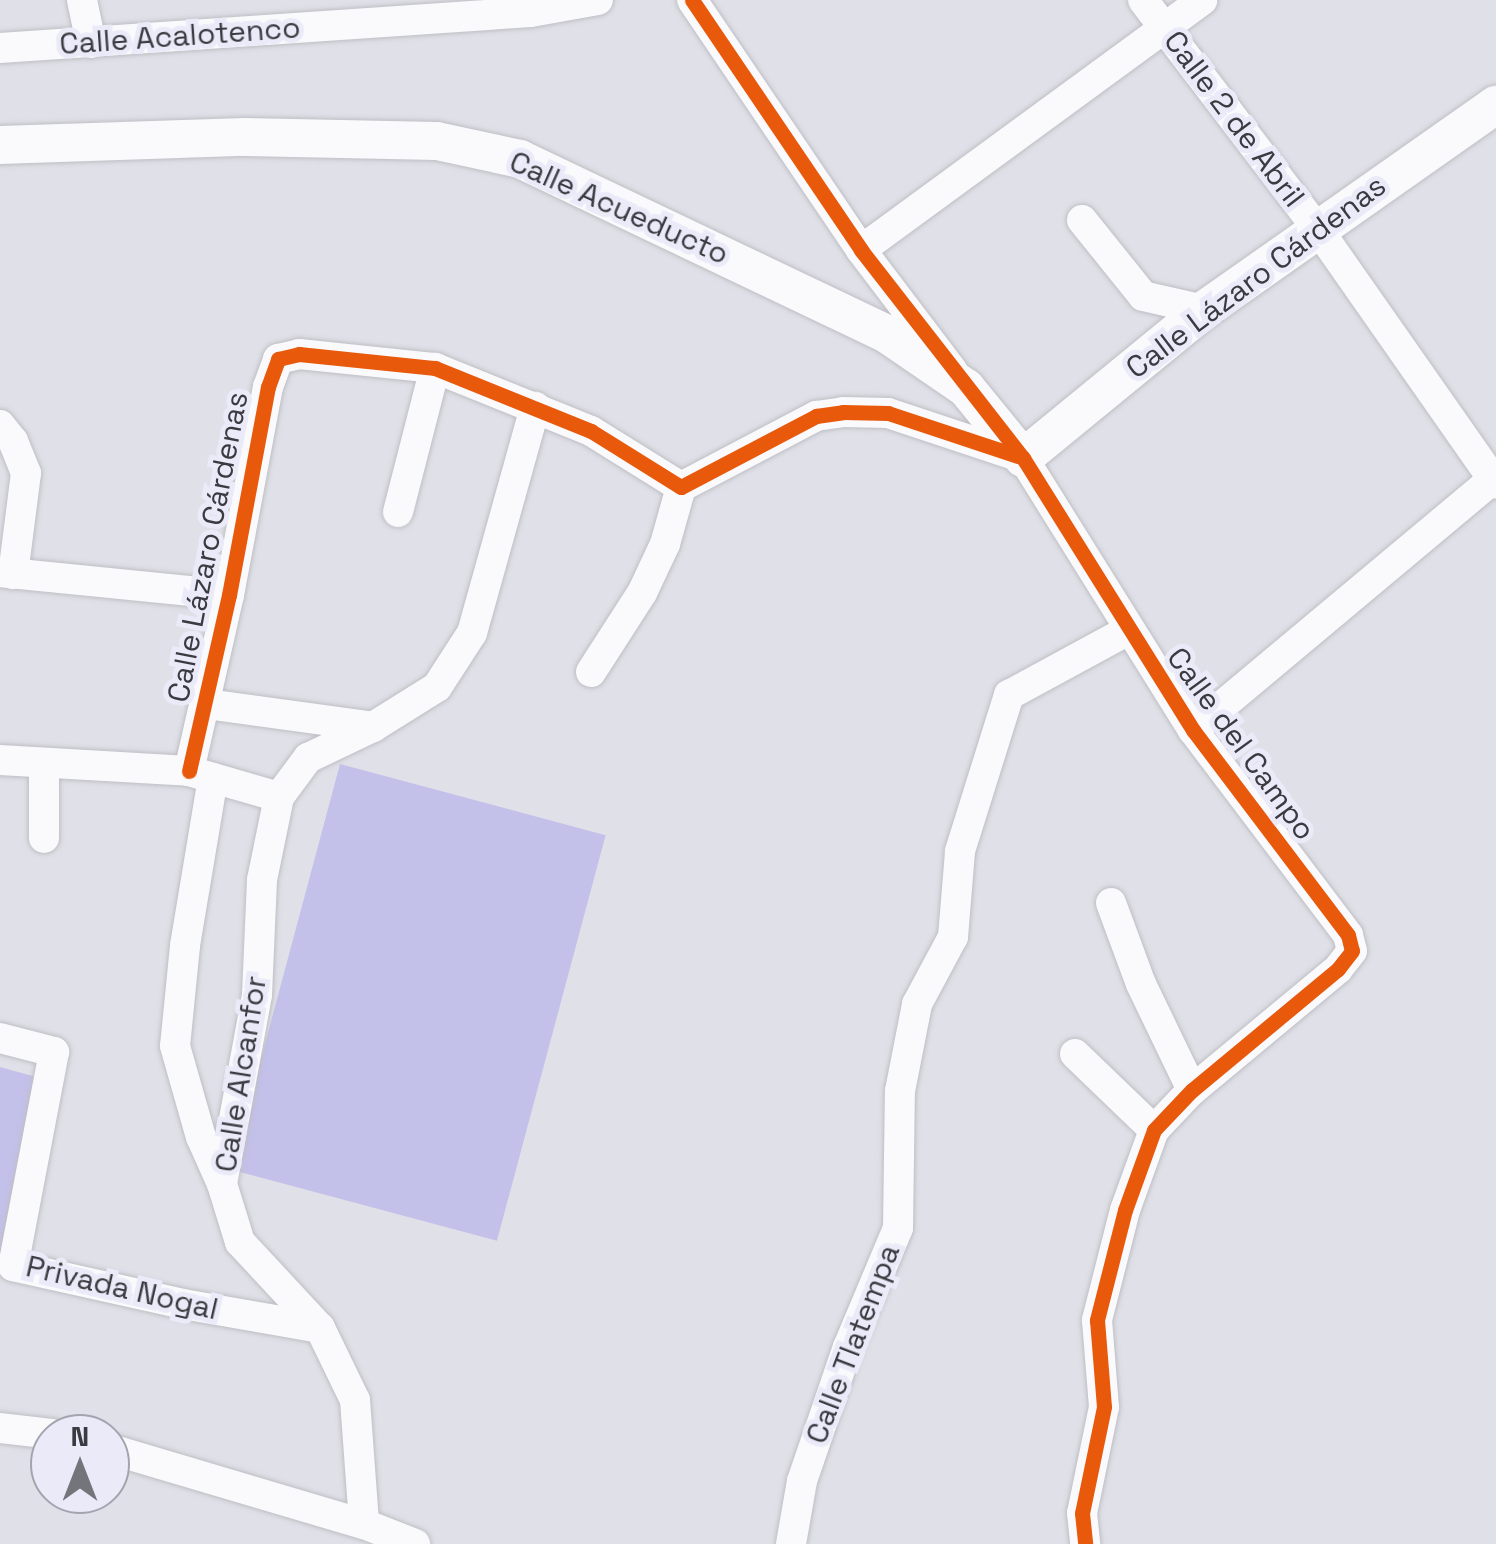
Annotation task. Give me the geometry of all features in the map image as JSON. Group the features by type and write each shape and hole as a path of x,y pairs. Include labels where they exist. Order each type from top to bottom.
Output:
{"street":[{"path":"82,0 92,43"},
{"name":"Calle Acalotenco","path":"0,48 532,12 598,0"},
{"name":"Calle del Campo","path":"692,0 861,250 1023,458 1127,631 1193,730 1348,935 1352,951 1338,969 1192,1090 1154,1130 1125,1210 1097,1320 1104,1407 1082,1513 1085,1544"},
{"name":"Calle 2 de Abril","path":"1143,0 1317,228 1495,480"},
{"path":"861,250 1202,0"},
{"name":"Calle Lázaro Cárdenas","path":"1023,458 1204,310 1496,105"},
{"name":"Calle Acueducto","path":"0,144 245,137 437,141 520,159 806,292 887,334 966,388"},
{"path":"1082,220 1143,296 1204,310"},
{"name":"Calle Lázaro Cárdenas","path":"222,1184 201,1137 175,1046 206,704 268,388 278,359 299,354 435,368 591,431 681,488"},
{"path":"398,512 435,368"},
{"path":"0,760 201,774 279,797 308,758 373,727 437,687 472,633 535,407"},
{"path":"591,672 642,593 665,544 681,488 816,416 888,413 1023,458"},
{"path":"0,425 14,441 26,473 7,573 229,595"},
{"path":"1193,730 1495,480"},
{"name":"Calle Tlatempa","path":"791,1544 802,1481 848,1347 898,1228 900,1091 917,1004 953,937 960,851 1009,695 1127,631"},
{"path":"206,704 373,727"},
{"path":"44,763 44,838"},
{"name":"Calle Alcanfor","path":"279,797 262,880 257,994 222,1184 240,1242 320,1328 355,1400 364,1524"},
{"path":"1111,903 1141,984 1192,1090"},
{"name":"Privada Nogal","path":"0,1038 54,1052 13,1266 183,1304 320,1328"},
{"path":"1075,1054 1154,1130"},
{"path":"0,1428 30,1431"},
{"path":"130,1455 364,1524 415,1544"}],"shaded area":[{"path":"340,764 606,835 497,1241 231,1170"},
{"path":"0,1067 58,1083 0,1254"}],"cycle path":[{"path":"692,0 861,250 1023,458 1193,730 1348,935 1352,951 1338,969 1192,1090 1154,1130 1125,1210 1097,1320 1104,1407 1082,1513 1085,1544"},
{"path":"189,771 229,595 268,387 278,359 299,354 435,368 591,431 681,487 816,416 843,412 888,413 1018,456"}]}
